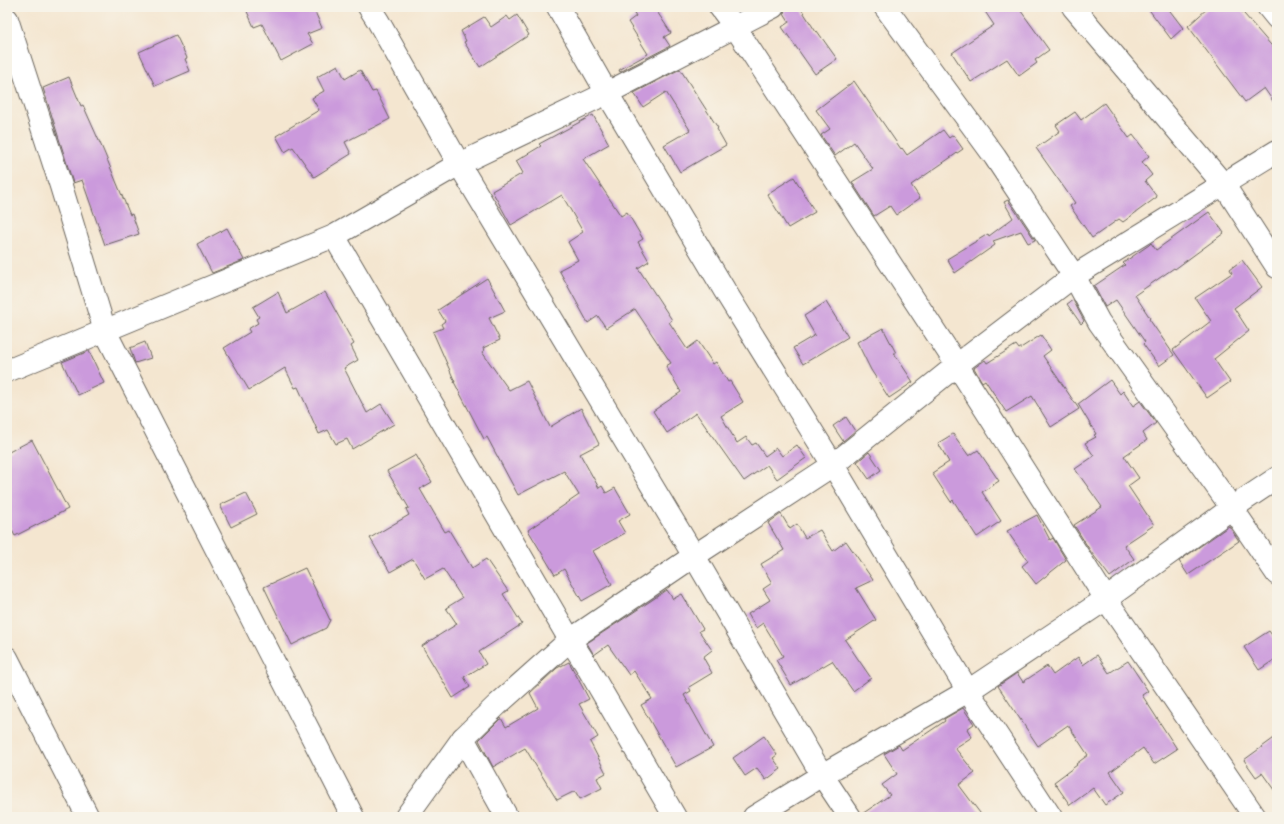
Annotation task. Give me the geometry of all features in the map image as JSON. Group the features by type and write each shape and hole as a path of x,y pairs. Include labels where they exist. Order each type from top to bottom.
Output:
{"street":[{"path":"369,7 459,164 694,556 822,775 850,817"},
{"path":"558,7 607,93 725,291 833,465 968,691 1051,817"},
{"path":"720,7 735,27 957,365 1106,600 1255,817"},
{"path":"7,372 334,236 459,164 607,93 773,7"},
{"path":"885,7 995,157 1074,276 1099,322 1232,508 1277,574"},
{"path":"1073,7 1224,185 1277,267"},
{"path":"1268,7 1277,18"},
{"path":"7,19 63,193 105,331 353,817"},
{"path":"406,817 463,738 497,705 570,640 694,556 833,465 957,365 1074,276 1277,151"},
{"path":"334,236 675,817"},
{"path":"754,817 822,775 968,691 1106,600 1232,508 1277,478"},
{"path":"7,658 13,684 88,817"},
{"path":"463,738 507,817"}],"building":[{"path":"245,7 313,7 322,28 307,34 313,44 281,61 262,24 254,27"},
{"path":"631,7 654,7 671,33 664,37 670,46 620,72 619,70 648,54 628,22 636,16"},
{"path":"785,7 800,7 816,32 817,31 837,59 815,74 782,27 789,22 784,14"},
{"path":"982,7 1018,7 1049,50 1035,60 1037,63 1019,76 1007,59 971,82 952,53 994,25"},
{"path":"1147,7 1167,7 1183,28 1171,39"},
{"path":"1209,7 1238,7 1277,52 1277,107 1264,88 1245,102 1188,26"},
{"path":"517,15 529,35 480,67 464,42 466,41 461,31 484,17 491,27 507,16 510,20"},
{"path":"176,35 187,58 185,59 190,71 155,86 139,52"},
{"path":"338,65 345,79 360,70 372,92 376,91 390,119 345,142 351,154 314,177 293,147 285,152 276,136 319,110 312,98 324,91 317,77"},
{"path":"680,69 718,128 717,129 726,145 680,172 664,145 690,130 666,92 643,107 634,93"},
{"path":"69,77 81,106 83,105 104,152 130,215 132,214 139,234 105,245 82,180 73,183 43,88"},
{"path":"854,81 901,149 902,148 907,155 943,130 949,138 953,135 963,149 911,185 920,198 896,215 890,206 874,216 852,182 873,169 854,142 835,156 821,135 830,129 816,110"},
{"path":"1104,103 1129,138 1133,135 1149,156 1142,162 1152,175 1145,181 1157,197 1123,222 1119,219 1092,238 1070,206 1075,203 1036,148 1060,131 1056,125 1075,112 1081,120"},
{"path":"593,115 609,144 583,159 621,216 627,212 643,239 638,242 649,261 638,268 672,320 669,322 687,349 698,341 713,364 716,362 728,382 730,381 743,402 721,416 737,443 746,437 752,445 756,443 765,456 776,448 782,456 797,445 806,458 777,479 767,465 744,481 696,413 667,433 653,411 681,392 666,366 671,363 635,309 606,328 598,316 588,323 559,270 578,260 568,242 583,232 562,195 511,225 492,191 523,173 516,161 541,146 539,144"},
{"path":"794,177 815,212 788,228 767,194"},
{"path":"1008,200 1035,240 1028,243 1021,231 993,241 995,245 955,273 947,259 988,234 989,236 1013,218 1004,202"},
{"path":"1209,212 1224,233 1175,269 1174,268 1135,295 1150,318 1149,319 1174,355 1159,366 1143,344 1145,342 1116,300 1105,307 1094,286 1125,265 1123,263 1151,243 1156,250"},
{"path":"227,228 244,260 212,273 197,244"},
{"path":"1242,260 1262,287 1234,308 1249,331 1214,359 1230,382 1207,398 1173,350 1211,321 1195,298 1232,273 1230,269"},
{"path":"487,278 505,311 489,318 500,340 483,348 484,351 482,352 509,390 527,381 550,427 581,408 599,444 580,454 599,488 602,486 606,493 615,488 630,514 618,521 625,533 593,551 612,584 582,601 564,569 555,575 528,530 579,495 564,471 518,495 487,437 484,439 454,382 433,332 443,328 441,324 445,321 438,310"},
{"path":"278,292 287,313 325,292 354,344 351,346 358,360 344,368 367,413 381,404 394,424 352,449 347,439 336,444 328,430 319,434 298,387 295,388 285,368 249,390 224,348 250,332 248,329 258,323 256,319 259,317 253,307"},
{"path":"1073,300 1084,321 1081,324 1067,304"},
{"path":"826,302 848,337 803,364 793,348 815,335 804,316"},
{"path":"883,328 896,353 894,353 913,382 889,398 871,370 857,342"},
{"path":"1041,335 1051,350 1043,356 1079,409 1051,427 1032,396 1006,412 985,380 982,382 974,368 985,360 987,363 1016,345 1019,349"},
{"path":"145,342 151,358 135,363 130,348"},
{"path":"89,351 104,383 78,395 62,362"},
{"path":"1110,380 1120,394 1123,391 1133,406 1140,401 1156,423 1143,433 1147,440 1124,456 1139,478 1128,486 1154,525 1124,545 1134,559 1110,577 1091,552 1074,525 1102,507 1075,469 1094,456 1085,443 1096,437 1094,435 1096,434 1078,404"},
{"path":"846,417 855,431 843,441 833,426"},
{"path":"953,434 969,456 978,450 999,481 982,492 1001,521 977,537 953,500 951,502 932,473 949,462 938,443"},
{"path":"32,440 68,509 15,536 7,521 7,453"},
{"path":"869,452 881,470 869,479 857,462"},
{"path":"416,455 432,482 420,489 445,532 449,530 472,568 486,559 508,591 503,594 522,624 479,652 486,664 464,677 470,687 453,698 422,646 457,624 446,608 462,598 443,569 425,579 413,559 390,572 370,538 409,515 406,509 409,508 387,471"},
{"path":"246,493 257,514 231,527 220,505"},
{"path":"781,514 790,529 797,524 805,538 820,530 833,551 846,541 873,580 856,588 876,620 845,640 871,678 853,691 832,661 791,685 776,660 783,656 763,623 756,628 748,614 770,600 763,589 772,583 761,564 784,550 768,523"},
{"path":"1037,515 1050,540 1053,538 1066,560 1036,584 1022,566 1028,561 1007,531"},
{"path":"1229,526 1239,541 1188,575 1179,561"},
{"path":"305,568 330,620 326,628 292,645 264,587"},
{"path":"667,590 673,599 682,594 703,629 699,631 712,650 703,657 712,673 689,687 691,691 684,695 713,747 676,767 641,705 652,699 634,671 629,675 608,645 594,655 587,643"},
{"path":"1269,631 1277,642 1277,658 1259,670 1244,647"},
{"path":"1097,655 1109,673 1128,661 1148,691 1142,695 1177,749 1154,764 1143,748 1110,772 1124,792 1105,805 1093,788 1070,805 1054,782 1088,755 1068,725 1038,746 998,686 1017,673 1023,682 1047,666 1053,675 1078,657 1083,665"},
{"path":"569,662 589,699 579,704 598,737 590,742 606,773 597,778 602,788 580,799 575,791 557,800 525,748 493,767 479,740 501,718 506,727 538,708 530,693 557,668"},
{"path":"963,708 974,724 967,729 972,737 955,748 975,773 959,785 983,817 862,817 862,814 890,795 882,785 897,774 884,754 899,745 902,750 945,721 944,719"},
{"path":"764,736 777,755 773,758 781,769 766,780 757,768 745,776 733,758"},
{"path":"1277,736 1277,794 1262,773 1256,777 1244,760"}]}
